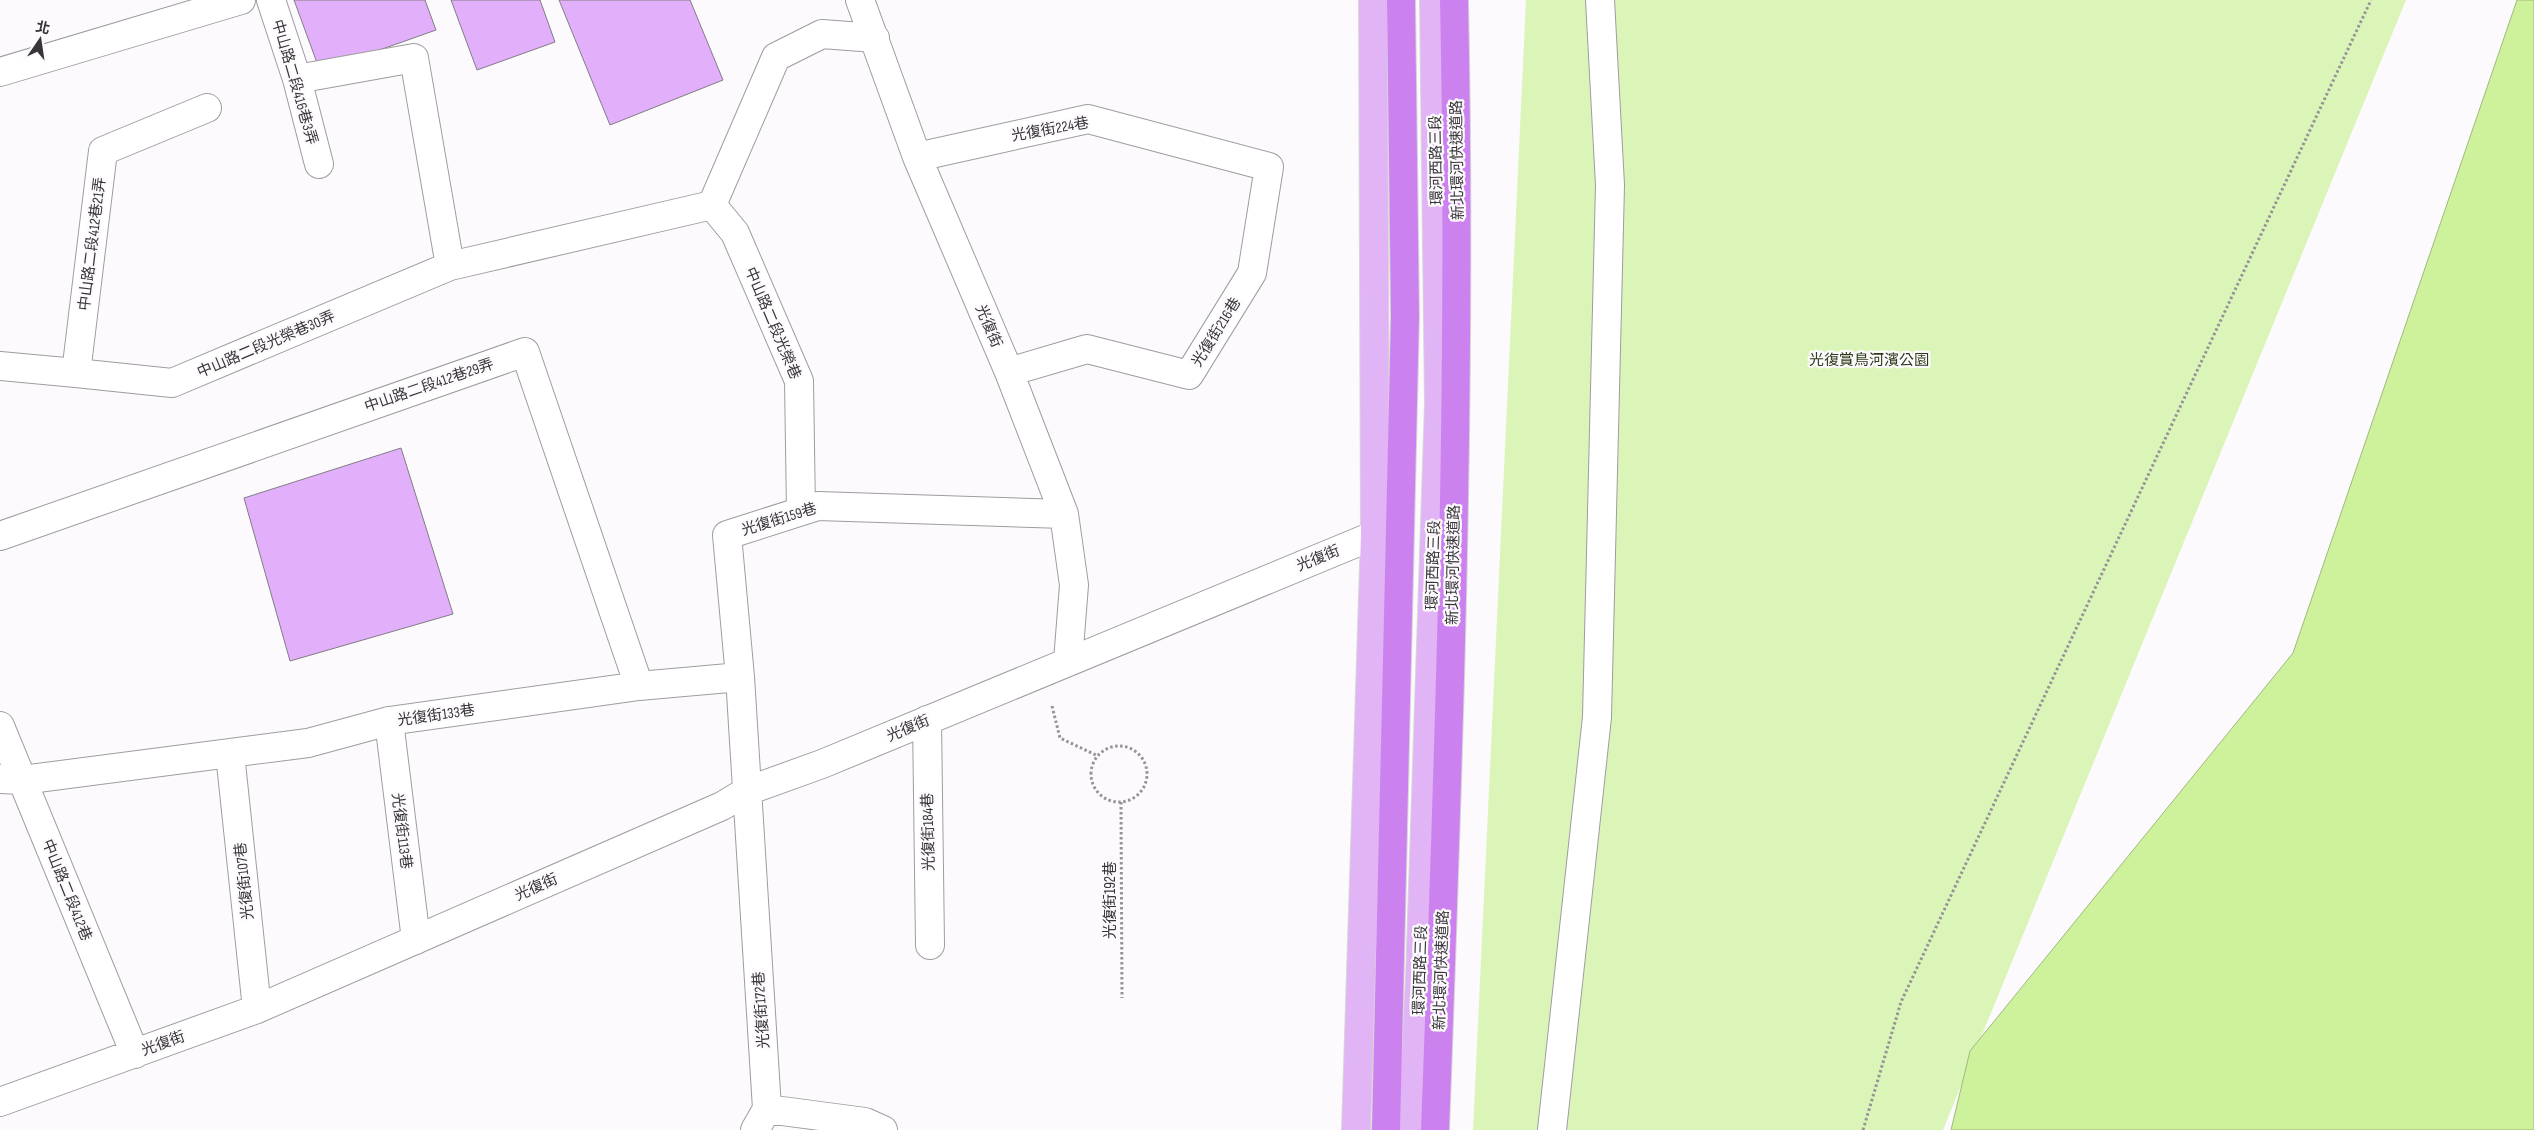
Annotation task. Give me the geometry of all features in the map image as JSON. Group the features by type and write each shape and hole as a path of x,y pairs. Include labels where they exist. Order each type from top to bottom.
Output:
{"highway":[{"path":"1386,1130 1405,316 1401,0"},
{"name":"新北環河快速道路","path":"1435,1130 1454,526 1458,187 1454,0"}],"main road":[{"path":"1356,1130 1374,535 1373,0"},
{"name":"環河西路三段","path":"1412,1130 1420,968 1438,404 1434,0"}],"street":[{"path":"0,72 241,0"},
{"name":"中山路二段416巷3弄","path":"271,0 297,79 319,164"},
{"name":"光復街","path":"860,0 917,157 1009,372 1064,514 1074,585 1056,666"},
{"path":"1552,1130 1597,717 1610,185 1600,0"},
{"path":"712,205 776,58 822,34 875,38"},
{"path":"297,79 414,58 450,266"},
{"name":"中山路二段412巷21弄","path":"76,373 103,151 207,108"},
{"name":"光復街224巷","path":"917,157 1088,119 1268,166"},
{"name":"光復街216巷","path":"1009,372 1088,349 1189,375 1252,273 1268,166"},
{"name":"中山路二段光榮巷30弄","path":"76,373 172,383 450,266 712,205"},
{"name":"中山路二段光榮巷","path":"712,205 735,233 799,380 801,511"},
{"name":"中山路二段412巷29弄","path":"0,536 525,352 639,686"},
{"path":"0,366 76,373"},
{"name":"光復街159巷","path":"740,677 728,535 818,506 1064,514"},
{"name":"光復街","path":"0,1102 258,1009 722,806 747,791 822,764 1374,535"},
{"path":"740,677 747,791"},
{"name":"光復街133巷","path":"11,779 230,754 308,743 389,721 639,686 740,677"},
{"name":"光復街184巷","path":"927,720 930,945"},
{"name":"光復街113巷","path":"389,721 416,940"},
{"name":"中山路二段412巷","path":"0,726 11,779 135,1054"},
{"name":"光復街107巷","path":"230,754 258,1009"},
{"name":"光復街172巷","path":"747,791 761,1120 865,1122 883,1130"}],"path":[{"path":"1863,1130 1901,1002 2371,0"},
{"path":"1056,666 1060,738 1098,756"},
{"path":"1123,746 1132,749 1144,762 1147,780 1143,788 1130,800 1121,802 1103,797 1092,782 1091,772 1098,756 1106,750 1123,746"},
{"name":"光復街192巷","path":"1121,802 1122,998"}],"green space":[{"name":"光復賞鳥河濱公園","path":"1526,0 2406,0 1943,1130 1473,1130"}],"shaded area":[{"path":"2517,0 2534,0 2534,1130 1951,1130 1970,1051 2293,653"}],"building":[{"path":"294,0 425,0 436,30 320,71"},
{"path":"451,0 540,0 555,42 477,70"},
{"path":"559,0 690,0 723,80 610,125"},
{"path":"401,448 453,614 290,661 244,498"}]}
